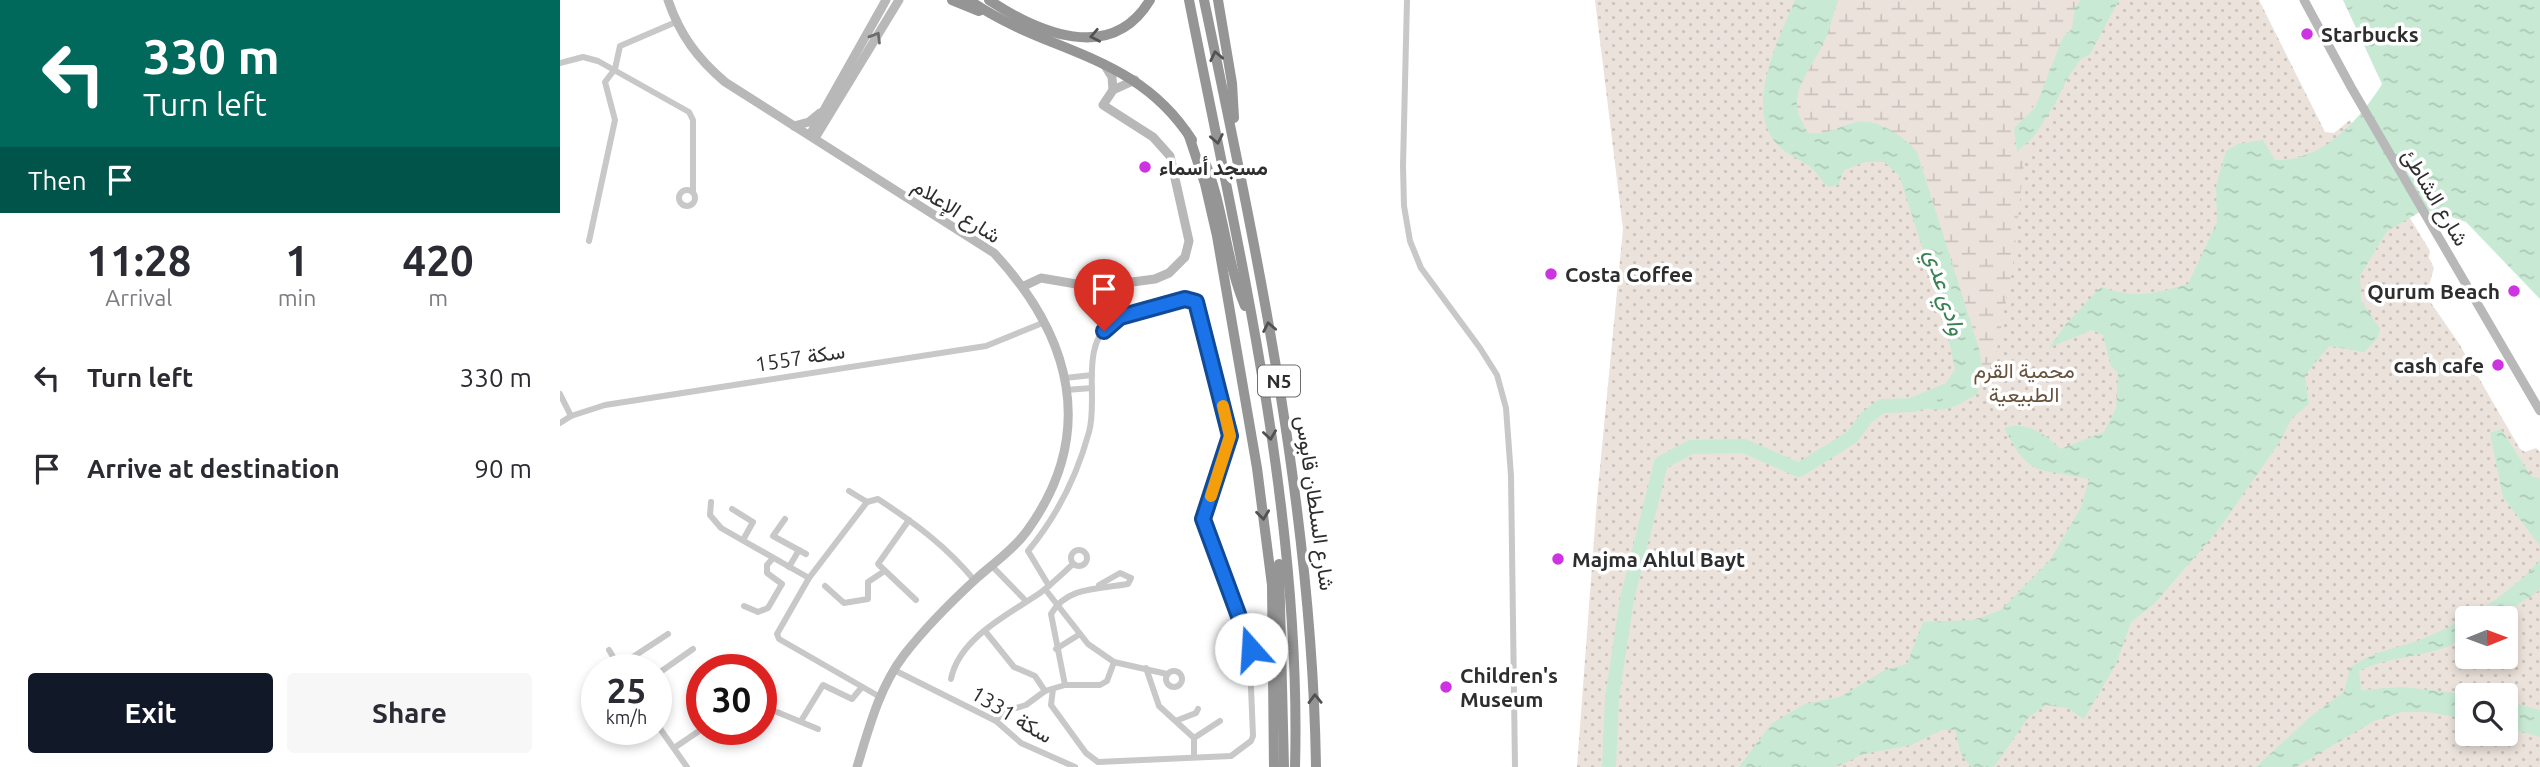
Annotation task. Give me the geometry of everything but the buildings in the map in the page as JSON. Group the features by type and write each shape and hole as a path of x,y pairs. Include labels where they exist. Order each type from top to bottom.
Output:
{"highway":[{"path":"952,0 993,5 1103,62 1157,96 1189,136 1210,173 1236,285 1254,328"},
{"path":"969,0 993,5 1052,33 1082,38 1113,32 1132,21 1150,0"},
{"name":"شارع السلطان قابوس","path":"1189,0 1254,328 1276,480 1290,604 1295,767"},
{"name":"شارع السلطان قابوس","path":"1204,0 1280,382 1297,498 1314,670 1316,767"},
{"path":"1218,0 1232,83 1236,155"},
{"path":"1189,136 1205,184 1217,236 1257,468 1272,585 1274,767"},
{"path":"1276,480 1284,767"}],"main road":[{"name":"شارع الإعلام","path":"668,0 676,22 692,51 705,65 744,95 813,136 994,253 1024,286 1045,322 1065,378 1068,418 1058,478 1026,532 906,653 894,670 880,697 856,767"},
{"path":"813,136 886,0"},
{"path":"794,126 809,122 826,112 899,0"},
{"name":"شارع الشاطئ","path":"2304,0 2351,88 2540,411"},
{"path":"1024,286 1041,278 1094,287 1155,279 1169,273 1185,257 1189,241 1170,156 1153,137 1103,105 1112,90 1112,77 1103,62"},
{"path":"1112,90 1135,80"},
{"path":"826,112 824,132 830,148"}],"street":[{"path":"1407,0 1403,166 1404,206 1410,241 1421,268 1497,375 1506,408 1511,476 1515,767"},
{"path":"589,241 615,120 604,88 607,76 615,69 616,55 627,41 676,22"},
{"path":"560,63 583,57 615,69 689,112 692,120 692,192"},
{"path":"985,631 1014,667 1035,676 1049,690 1051,705 1086,753 1098,762 1231,756 1251,741 1254,724 1250,639 1203,519 1230,436 1196,302 1185,299 1113,320 1096,345 1092,375 1094,412 1076,469 1063,501 1028,551 1057,604 1088,644 1115,662 1167,674"},
{"name":"سكة 1557","path":"560,423 571,416 606,405 986,346 1045,322"},
{"path":"1065,378 1092,375"},
{"path":"1066,390 1092,388"},
{"path":"560,394 571,416"},
{"path":"849,491 867,502"},
{"path":"880,697 779,639 777,629 809,578 867,502 878,499 909,520 949,550 975,581"},
{"path":"710,502 710,515 716,522 809,578"},
{"path":"732,509 753,522 743,540"},
{"path":"785,519 773,536 806,554"},
{"path":"909,520 880,561 879,567 916,600"},
{"path":"789,567 799,551"},
{"path":"744,606 758,612 768,608 782,584 767,573 767,565 773,558"},
{"path":"951,678 953,668 985,631 1047,587 1073,564"},
{"path":"992,566 1026,600"},
{"path":"825,586 844,603 868,599 868,582 883,572"},
{"path":"1065,685 1051,614 1057,604 1069,596 1099,585"},
{"path":"640,654 668,634"},
{"path":"1056,649 1080,634"},
{"path":"672,664 694,649"},
{"path":"608,650 611,654"},
{"path":"996,721 1003,712 1026,705 1049,690 1065,685 1100,685 1107,681 1115,662"},
{"path":"1146,668 1160,706 1168,716 1178,720 1194,738 1194,757"},
{"name":"سكة 1331","path":"894,670 996,721 1021,743 1075,767"},
{"path":"801,721 823,685 852,699 862,687"},
{"path":"1178,720 1196,713 1198,709"},
{"path":"777,712 818,729"},
{"path":"1194,738 1220,721"},
{"path":"674,748 686,740"},
{"path":"672,745 687,767"}],"green space":[{"name":"محمية القرم الطبيعية","path":"1595,0 2259,0 2325,132 2334,133 2350,120 2430,251 2429,258 2434,268 2428,289 2429,300 2458,342 2520,449 2525,452 2536,448 2540,452 2540,767 1577,767 1597,499 1623,229"},
{"path":"1838,0 2081,0 2072,31 2048,83 2032,109 2014,128 2018,151 2034,136 2024,162 2013,264 1995,360 1983,373 1979,349 1917,152 1859,122 1827,134 1809,133 1801,120 1797,108 1800,87 1824,43"}],"water":[{"path":"1795,0 1838,0 1826,37 1797,97 1801,120 1809,133 1823,133 1851,123 1875,123 1891,130 1917,152 1979,349 1983,373 1977,394 1957,405 1941,410 1903,401 1946,383 1955,369 1943,312 1899,175 1884,162 1865,162 1844,170 1838,185 1829,187 1812,168 1780,147 1767,128 1763,110 1767,72"},
{"path":"2081,0 2119,0 2090,54 2080,60 2034,136 2017,152 2014,128 2035,108 2063,37 2072,29 2075,7"},
{"path":"2343,0 2540,0 2540,299 2466,222 2434,211 2420,212 2387,231 2360,276 2361,300 2380,329 2377,339 2364,352 2329,346 2305,375 2309,404 2292,418 2279,443 2218,530 2155,603 2131,622 2116,664 2084,719 2067,708 2046,705 2028,718 1994,767 1971,767 1961,754 1955,730 1942,730 1911,745 1864,754 1836,767 1739,767 1771,724 1805,704 1840,697 1885,670 1907,664 1923,622 1974,620 2001,610 2051,559 2081,507 2089,479 2046,471 2029,464 2004,428 2028,427 2048,438 2060,449 2104,432 2116,408 2118,373 2111,366 2103,335 2092,330 2049,348 2066,324 2101,287 2124,293 2144,294 2188,284 2217,222 2216,186 2226,151 2238,144 2263,140 2275,160 2292,159 2323,147 2362,112 2382,84"},
{"path":"2501,429 2531,476 2540,479 2540,546 2503,497 2490,433"},
{"path":"2540,560 2540,590 2515,606 2485,606 2499,597"},
{"path":"2455,623 2455,644 2428,653 2386,661 2359,671 2361,690 2402,687 2455,693 2455,717 2427,712 2402,712 2374,721 2296,767 2256,767 2310,717 2344,692 2350,668 2374,655 2430,636"},
{"path":"2518,704 2540,710 2540,737 2518,731"}],"waterway":[{"name":"وادي عدي","path":"1609,767 1612,698 1627,599 1661,463 1691,447 1744,446 1799,470 1852,437 1866,418 1882,406 1913,405 1930,400"}],"slow traffic":[{"path":"1211,496 1230,436 1223,406"}],"place":[{"name":"Starbucks","path":"2307,34"},
{"name":"مسجد أسماء","path":"1145,167"},
{"name":"Costa Coffee","path":"1551,274"},
{"name":"Qurum Beach","path":"2514,291"},
{"name":"cash cafe","path":"2498,365"},
{"name":"Majma Ahlul Bayt","path":"1558,559"},
{"name":"Children's Museum","path":"1446,687"}],"route":[{"path":"1104,331 1113,320 1120,317 1185,299 1196,302 1230,436 1203,519 1250,639 1251,649"}]}
